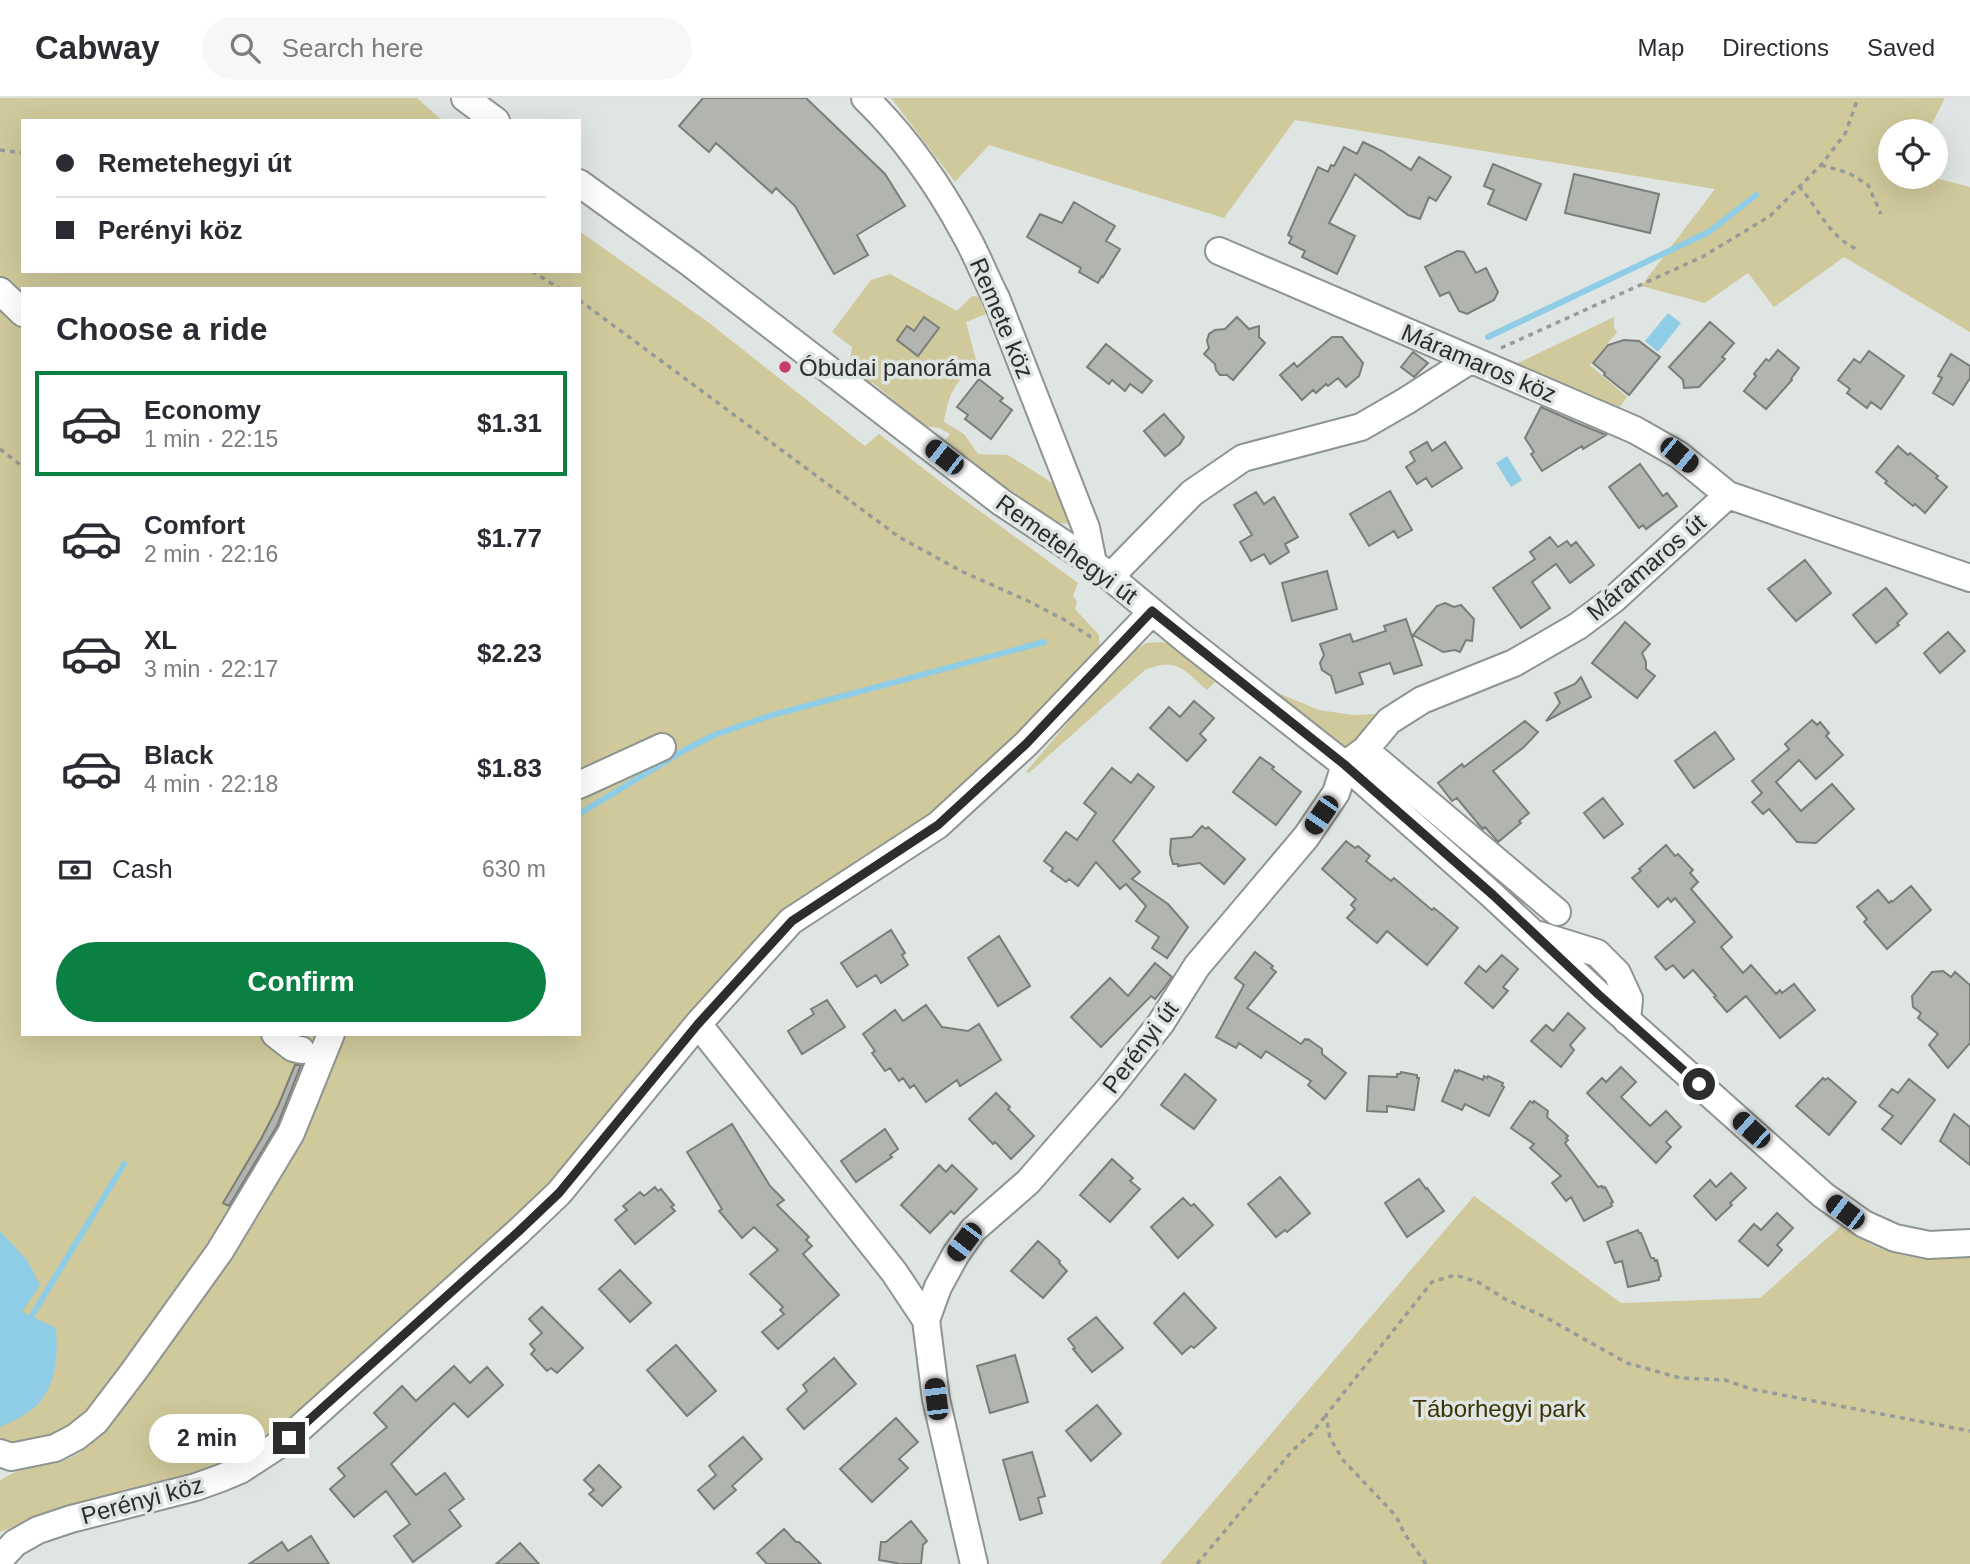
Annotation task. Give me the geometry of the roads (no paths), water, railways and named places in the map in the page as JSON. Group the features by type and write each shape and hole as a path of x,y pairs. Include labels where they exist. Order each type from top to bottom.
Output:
{"street":[{"path":"465,98 493,119"},
{"name":"Remete köz","path":"865,98 919,159 975,253 996,298 1102,570"},
{"name":"Remetehegyi út","path":"581,184 690,263 1001,502 1102,570 1152,611 1355,757 1534,934 1628,1021 1845,1212 1887,1235 1916,1244 1970,1243"},
{"name":"Máramaros köz","path":"1219,251 1635,430 1679,455 1728,495"},
{"path":"0,290 21,311"},
{"path":"1102,570 1192,493 1242,458 1361,427 1406,401 1466,358"},
{"name":"Máramaros út","path":"1355,757 1388,721 1422,700 1514,663 1577,626 1614,599 1728,495 1970,578"},
{"name":"Perényi köz","path":"0,1559 15,1543 38,1530 197,1487 240,1470 289,1438 559,1193 698,1024 792,921 938,825 1026,744 1152,611"},
{"path":"581,784 662,747"},
{"path":"1355,757 1557,912 1493,895"},
{"name":"Perényi út","path":"974,1564 936,1399 926,1320 938,1287 973,1230 1028,1182 1109,1089 1161,1023 1197,966 1306,837 1336,793 1355,757"},
{"name":"Perényi út","path":"698,1024 885,1261 926,1320"},
{"path":"278,1036 293,1048 301,1050"},
{"path":"0,1453 11,1457 55,1448 76,1437 96,1421 220,1251 291,1133 330,1036"}],"water":[{"path":"1668,313 1681,323 1658,352 1645,341"},
{"path":"1507,456 1522,480 1511,487 1496,463"},
{"path":"0,1231 27,1260 40,1285 22,1312 56,1328 57,1347 53,1377 45,1395 31,1411 0,1427"}],"waterway":[{"path":"1488,337 1709,232 1756,195"},
{"path":"581,813 714,735 769,716 1044,642"},
{"path":"31,1317 124,1164"}],"place":[{"name":"Óbudai panoráma","path":"785,367"}],"park label":[{"name":"Táborhegyi park","path":"1499,1408"}]}
